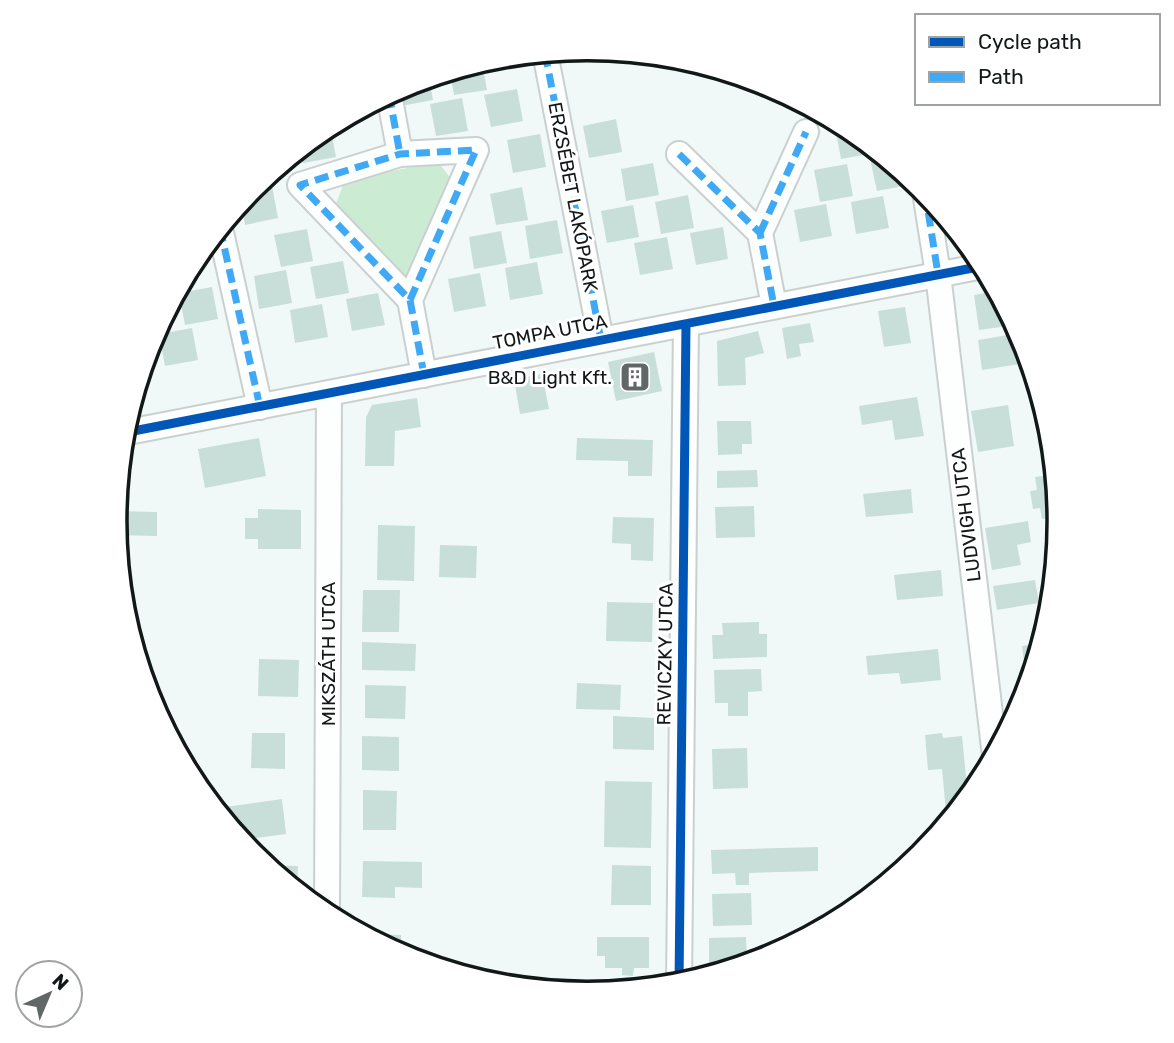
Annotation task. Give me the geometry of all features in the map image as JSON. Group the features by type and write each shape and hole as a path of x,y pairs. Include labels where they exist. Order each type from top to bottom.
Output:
{"street":[{"name":"ERZSÉBET LAKÓPARK","path":"547,63 601,340"},
{"path":"391,105 400,154"},
{"path":"760,233 806,132"},
{"path":"410,300 476,150 400,154 300,185 410,300 424,375"},
{"path":"679,154 760,233 774,306"},
{"name":"LUDVIGH UTCA","path":"928,213 938,274 993,739"},
{"path":"223,240 260,407"},
{"name":"TOMPA UTCA","path":"136,430 971,268"},
{"name":"REVICZKY UTCA","path":"679,972 686,324"},
{"name":"MIKSZÁTH UTCA","path":"327,901 329,393"}],"green space":[{"path":"438,162 455,184 410,282 335,206 345,180"}],"building":[{"path":"484,73 487,90 454,95 452,82"},
{"path":"431,89 433,100 401,106 400,101"},
{"path":"517,89 523,121 491,127 484,95"},
{"path":"462,98 468,131 436,136 430,104"},
{"path":"616,119 622,152 589,158 583,126"},
{"path":"540,134 546,167 513,173 507,140"},
{"path":"836,135 865,155 841,159"},
{"path":"332,138 336,157 303,163 303,160"},
{"path":"870,159 890,175 902,186 877,191"},
{"path":"653,163 659,195 626,201 621,169"},
{"path":"847,164 853,196 820,202 814,170"},
{"path":"272,186 278,218 245,225 243,216"},
{"path":"522,187 528,220 496,225 490,194"},
{"path":"688,195 694,228 661,234 655,202"},
{"path":"883,196 889,228 856,234 851,202"},
{"path":"826,204 832,236 800,242 794,210"},
{"path":"633,205 639,237 607,243 601,211"},
{"path":"557,220 563,253 530,259 525,226"},
{"path":"723,227 728,259 696,265 690,233"},
{"path":"307,229 313,261 281,267 274,235"},
{"path":"501,231 507,263 474,269 469,237"},
{"path":"667,237 673,269 640,275 634,243"},
{"path":"343,261 349,293 316,299 310,267"},
{"path":"537,262 543,294 510,300 505,268"},
{"path":"286,270 292,303 259,309 254,276"},
{"path":"480,273 486,306 454,312 448,279"},
{"path":"212,287 218,319 185,325 181,304 188,291"},
{"path":"378,293 385,325 352,331 346,299"},
{"path":"987,293 1004,327 979,330 974,295"},
{"path":"322,304 328,337 295,343 290,310"},
{"path":"905,307 911,343 884,347 878,311"},
{"path":"810,323 814,342 799,344 801,356 787,359 782,328"},
{"path":"192,328 198,360 165,366 161,347 168,332"},
{"path":"758,331 764,353 745,358 746,385 718,386 717,341"},
{"path":"1008,335 1019,364 982,370 978,340"},
{"name":"B&D Light Kft.","path":"654,352 662,391 616,401 608,362"},
{"path":"542,374 549,409 520,414 514,379"},
{"path":"917,397 924,436 895,440 892,420 862,425 859,406"},
{"path":"417,398 421,427 395,431 394,466 365,466 366,417 372,405"},
{"path":"1008,405 1014,446 978,452 971,411"},
{"path":"717,421 751,421 752,444 742,444 742,454 718,455"},
{"path":"259,438 266,476 205,488 198,449"},
{"path":"577,438 653,440 652,476 628,476 628,461 576,460"},
{"path":"757,470 758,487 717,488 717,471"},
{"path":"1044,476 1047,518 1042,519 1040,508 1033,509 1030,491 1037,490 1035,477"},
{"path":"911,489 913,513 866,517 863,494"},
{"path":"754,506 755,537 716,538 715,507"},
{"path":"258,509 301,510 301,549 258,549 258,539 245,539 245,518 258,518"},
{"path":"127,511 157,512 157,536 127,535"},
{"path":"613,517 654,518 653,561 631,560 631,544 612,543"},
{"path":"1028,521 1031,542 1017,545 1021,565 992,570 985,528"},
{"path":"378,525 415,526 414,581 377,580"},
{"path":"440,545 477,546 476,578 439,577"},
{"path":"941,570 943,596 897,600 894,575"},
{"path":"1035,580 1039,603 997,610 993,586"},
{"path":"363,590 400,590 399,632 362,632"},
{"path":"607,602 653,603 652,642 606,641"},
{"path":"759,622 759,634 767,634 767,657 713,659 712,635 723,635 722,623"},
{"path":"362,642 416,644 415,671 362,670"},
{"path":"1031,645 1024,665 1022,646"},
{"path":"938,649 941,680 901,684 899,673 868,675 866,656"},
{"path":"259,659 299,660 298,697 258,696"},
{"path":"761,669 762,691 748,692 748,716 728,716 728,703 715,703 714,670"},
{"path":"577,683 621,685 620,710 576,709"},
{"path":"365,685 406,686 405,719 365,718"},
{"path":"613,716 654,718 654,750 613,749"},
{"path":"252,733 285,733 285,769 251,768"},
{"path":"942,733 943,738 962,736 966,782 946,810 942,769 928,770 925,735"},
{"path":"362,736 399,737 399,771 362,770"},
{"path":"747,748 748,788 713,789 712,749"},
{"path":"605,781 652,782 651,848 604,847"},
{"path":"363,790 397,791 396,830 363,830"},
{"path":"282,799 286,834 254,838 226,807"},
{"path":"818,847 818,871 749,873 749,885 736,885 735,873 712,874 711,850"},
{"path":"363,861 422,862 422,888 395,887 395,898 362,897"},
{"path":"612,865 651,866 651,905 611,905"},
{"path":"281,866 298,866 297,879"},
{"path":"751,893 752,925 713,926 712,894"},
{"path":"384,935 401,935 401,942"},
{"path":"597,937 649,937 649,968 634,968 633,976 622,975 622,968 605,968 605,956 597,956"},
{"path":"746,937 747,953 709,965 709,938"}],"marked path":[{"path":"547,63 601,340"},
{"path":"391,105 400,154"},
{"path":"760,233 806,132"},
{"path":"410,300 476,150 400,154 300,185 410,300 424,375"},
{"path":"679,154 760,233 774,306"},
{"path":"928,213 938,274"},
{"path":"223,240 260,407"}],"cycle path":[{"path":"136,430 971,268"},
{"path":"679,972 686,324"}],"place":[{"name":"B&D Light Kft.","path":"635,377"}]}
